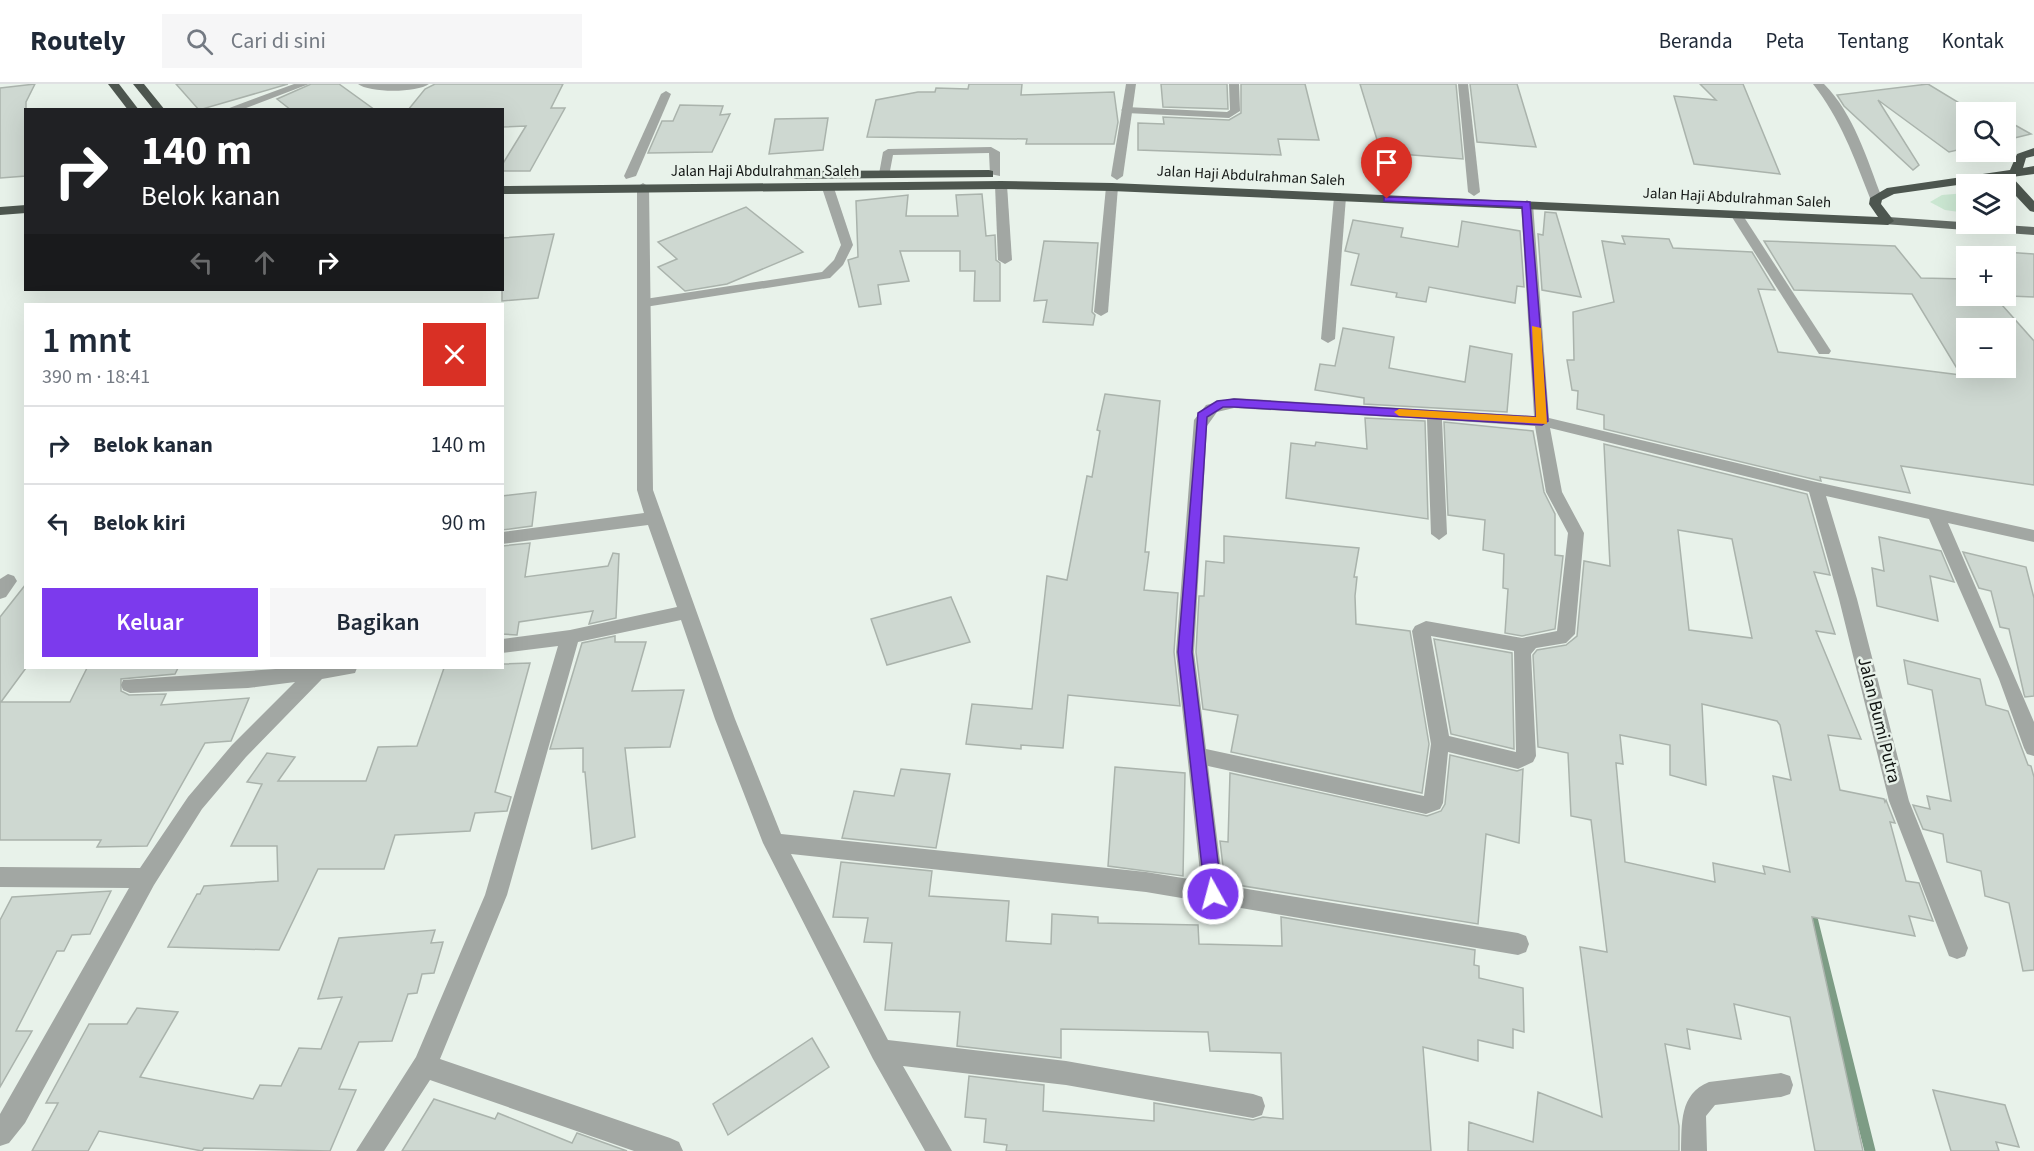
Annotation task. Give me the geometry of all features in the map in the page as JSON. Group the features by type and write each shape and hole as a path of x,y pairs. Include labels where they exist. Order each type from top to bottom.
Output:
{"highway":[{"path":"112,84 132,108"},
{"path":"138,84 158,108"},
{"path":"2034,152 2021,156 2007,181 2034,208"},
{"path":"1888,221 1877,204 1907,188 2034,170"},
{"name":"Jalan Haji Abdulrahman Saleh","path":"504,178 637,182 885,174 1877,204"},
{"name":"Jalan Haji Abdulrahman Saleh","path":"721,181 828,188 998,179"},
{"name":"Jalan Haji Abdulrahman Saleh","path":"1114,181 1340,197 1888,221"},
{"name":"Jalan Haji Abdulrahman Saleh","path":"504,190 637,182"},
{"path":"0,200 24,198"},
{"path":"0,211 24,209"}],"main road":[{"name":"Jalan Haji Abdulrahman Saleh","path":"1877,204 1956,214"},
{"path":"2016,218 2034,219"},
{"name":"Jalan Haji Abdulrahman Saleh","path":"1888,221 2034,231"}],"street":[{"path":"235,108 304,84"},
{"path":"363,84 390,88 424,84"},
{"path":"1101,312 1114,181 1131,84"},
{"path":"1462,84 1474,192"},
{"path":"1818,84 1830,97 1850,133 1877,204"},
{"path":"666,94 637,182 645,303 645,490 685,612 774,843 881,1051 939,1151"},
{"path":"998,179 1005,260"},
{"path":"1328,339 1340,197"},
{"path":"1441,744 1448,742 1510,760 1523,760 1526,756 1522,653 1524,646 1530,642 1560,638 1566,634 1576,533 1554,492 1546,462 1527,204"},
{"path":"1213,894 1195,755 1185,652 1202,415 1221,404 1542,421 1816,488 2034,536"},
{"path":"1434,414 1438,461 1438,534"},
{"name":"Jalan Bumi Putra","path":"1816,488 1848,599 1899,801 1957,948"},
{"path":"1936,515 2008,679 2034,748"},
{"path":"504,538 654,518"},
{"path":"504,646 570,637 685,612"},
{"path":"1195,755 1426,805 1433,803 1441,744 1421,631 1426,628 1524,646"},
{"path":"369,1151 425,1066 496,895 570,637"},
{"path":"130,685 249,674 340,669"},
{"path":"0,1134 16,1113 146,878 195,803 239,751 317,672"},
{"path":"774,843 1146,882 1518,944"},
{"path":"0,877 146,878"},
{"path":"881,1051 1066,1073 1253,1106"},
{"path":"425,1066 670,1151"},
{"path":"1694,1151 1694,1112 1709,1094 1781,1085"}],"lane":[{"path":"1126,110 1229,115 1234,111 1234,84"},
{"path":"885,174 888,152 991,150 995,152 998,179"},
{"path":"645,303 826,274 839,262 847,245 828,188"},
{"path":"1736,214 1824,351"}],"green space":[{"path":"1956,194 1956,212 1945,210 1930,202 1942,195"}],"building":[{"path":"35,84 26,102 26,108 24,108 24,176 0,178 0,88"},
{"path":"176,84 288,84 206,108 197,108"},
{"path":"311,84 339,84 372,108 288,108 277,99"},
{"path":"435,84 563,84 551,108 565,108 530,171 504,171 504,162 526,126 504,127 504,108 410,108 425,89"},
{"path":"969,84 1022,84 1021,95 1114,92 1118,122 1114,144 1026,144 1027,139 867,137 876,100 918,92 935,92 936,88 968,89"},
{"path":"1161,84 1227,84 1228,109 1163,107"},
{"path":"1241,84 1305,84 1319,140 1278,139 1281,155 1138,150 1138,123 1164,124 1163,117 1229,120 1241,113"},
{"path":"1360,84 1456,84 1463,159 1387,153 1384,143 1378,143"},
{"path":"1470,84 1517,84 1536,147 1477,142"},
{"path":"1700,84 1743,84 1780,174 1694,164 1674,96 1716,100"},
{"path":"1928,84 1958,102 1956,150 1949,152 1878,100 1919,165 1913,170 1844,106 1837,95"},
{"path":"680,105 723,106 720,115 730,114 712,152 648,153 662,121 673,121"},
{"path":"828,118 823,150 769,154 775,119"},
{"path":"2016,126 2031,134 2016,138"},
{"path":"982,194 986,236 995,235 996,260 1000,263 1000,301 974,301 975,271 960,271 960,251 900,251 909,281 878,285 881,304 859,307 848,260 858,257 856,201 908,195 906,216 958,216 956,195"},
{"path":"746,207 803,252 727,284 685,291 658,267 677,259 658,242"},
{"path":"1545,212 1556,213 1581,297 1542,290 1538,234 1543,235"},
{"path":"1353,220 1403,228 1401,237 1458,247 1462,221 1520,231 1524,287 1517,286 1515,303 1429,287 1426,302 1396,297 1397,293 1351,285 1359,254 1345,251"},
{"path":"554,234 538,298 502,301 504,238"},
{"path":"1622,236 1669,239 1673,248 1752,252 1775,290 1758,289 1778,352 1956,374 1956,378 2016,378 2016,321 2034,341 2034,485 1901,466 1910,493 1820,477 1821,481 1604,429 1604,415 1577,409 1578,391 1572,390 1567,360 1574,360 1573,312 1614,302 1602,241 1625,244"},
{"path":"1044,241 1098,243 1093,325 1043,322 1047,300 1034,301"},
{"path":"1764,241 1895,246 1921,278 1956,279 1956,306 2003,306 2014,318 1956,318 1956,367 1912,294 1794,290"},
{"path":"2016,253 2034,254 2034,297 2016,296"},
{"path":"1343,328 1394,337 1389,368 1465,382 1470,346 1512,354 1507,412 1364,404 1364,398 1315,390 1320,364 1335,366"},
{"path":"1105,394 1160,401 1145,552 1149,552 1144,590 1178,593 1174,652 1180,706 1068,695 1063,748 1021,745 1021,749 966,744 972,704 1032,709 1047,576 1067,580 1087,476 1092,477 1100,431 1097,430"},
{"path":"1365,418 1425,421 1428,519 1286,498 1291,443 1315,446 1316,442 1367,449"},
{"path":"1444,422 1533,431 1544,492 1555,514 1555,555 1563,556 1555,629 1522,636 1505,633 1508,589 1503,588 1504,554 1483,550 1485,520 1448,515"},
{"path":"1604,444 1807,494 1830,575 1814,572 1835,634 1816,631 1861,739 1828,735 1840,790 1884,799 1885,802 1886,800 1895,823 1890,822 1906,881 1919,883 1933,921 1909,916 1915,936 1812,917 1863,1151 1815,1151 1790,1017 1734,1004 1741,1039 1687,1029 1690,1049 1665,1044 1679,1126 1679,1151 1468,1151 1469,1122 1533,1142 1538,1092 1602,1117 1580,947 1607,952 1591,820 1571,816 1568,753 1538,747 1533,655 1537,650 1566,645 1577,636 1584,561 1610,566","holes":["1678,530 1732,539 1752,638 1689,630","1702,704 1777,721 1780,725 1791,780 1773,776 1790,872 1763,866 1765,874 1713,863 1715,882 1625,862 1616,763 1623,764 1620,735 1670,745 1670,775 1706,785"]},
{"path":"536,492 532,526 504,530 504,496"},
{"path":"1224,536 1359,548 1354,577 1357,577 1356,624 1410,631 1429,744 1422,793 1231,752 1238,715 1203,709 1196,652 1199,596 1204,596 1206,561 1224,563"},
{"path":"1879,537 1941,551 1954,582 1930,576 1938,621 1877,606 1872,568 1884,571"},
{"path":"530,543 525,577 608,566 613,553 619,554 616,618 589,624 593,611 519,622 517,635 504,634 504,546"},
{"path":"1963,552 2026,567 2034,598 2034,696 2025,697 2009,629 2000,627 1991,591 1979,588"},
{"path":"24,587 25,669 1,702 70,702 86,669 178,669 175,674 121,679 121,691 129,695 166,694 161,705 249,698 231,741 205,743 147,846 97,847 101,840 0,840 0,617"},
{"path":"951,597 970,642 887,665 871,619"},
{"path":"615,636 615,642 646,642 632,691 684,690 670,747 625,748 635,837 592,849 585,772 583,772 583,748 550,749 582,643"},
{"path":"1434,639 1512,653 1514,749 1451,734"},
{"path":"1904,660 1980,679 1986,705 2008,711 2034,777 2034,970 2023,971 2009,903 1985,896 1981,871 1947,862 1943,834 1923,829 1913,805 1930,809 1927,796 1951,801 1932,690 1908,684"},
{"path":"530,663 495,792 511,797 507,811 475,813 470,831 395,835 384,869 318,869 279,950 168,947 197,894 200,894 204,886 278,881 277,846 231,846 262,784 247,782 267,753 295,757 278,781 366,781 378,747 417,746 444,669 504,669 504,664"},
{"path":"1450,755 1517,771 1523,769 1519,843 1486,834 1478,924 1225,883 1220,841 1228,842 1230,773 1427,816 1441,811 1445,804"},
{"path":"1115,767 1185,773 1183,876 1108,866"},
{"path":"901,769 950,774 936,848 842,838 854,791 894,796"},
{"path":"841,862 932,871 929,896 1009,901 1006,941 1051,944 1052,914 1098,917 1098,923 1198,925 1199,944 1282,946 1281,917 1475,950 1474,965 1479,966 1479,978 1523,988 1524,1032 1513,1029 1513,1048 1478,1040 1478,1061 1423,1047 1431,1151 1006,1151 1007,1145 984,1142 986,1119 965,1117 969,1076 1044,1085 1043,1111 1154,1121 1154,1103 1253,1120 1263,1117 1283,1119 1281,1053 1210,1051 1208,1032 1061,1029 1061,1058 957,1046 960,1012 885,1010 892,943 864,942 868,918 833,917"},
{"path":"111,891 90,934 72,935 64,951 57,951 16,1031 32,1031 0,1087 0,920 12,897"},
{"path":"435,930 431,943 443,942 434,973 422,974 417,993 408,994 392,1041 359,1042 339,1089 356,1090 330,1151 204,1148 202,1151 99,1131 88,1151 32,1151 58,1103 46,1103 89,1024 127,1024 137,1008 178,1012 140,1077 253,1099 260,1085 281,1086 299,1048 321,1049 342,997 318,999 339,938"},
{"path":"812,1038 829,1067 728,1135 713,1104"},
{"path":"1933,1090 2005,1105 2019,1147 1996,1142 1999,1151 1951,1151"},
{"path":"434,1099 495,1119 498,1113 572,1143 577,1133 627,1151 402,1151"}],"waterway":[{"path":"1812,918 1870,1151"}],"slow traffic":[{"path":"1399,412 1542,421 1536,328"}],"route":[{"path":"1213,894 1195,755 1185,652 1199,426 1202,415 1210,408 1234,403 1542,421 1527,204 1387,199"}]}
